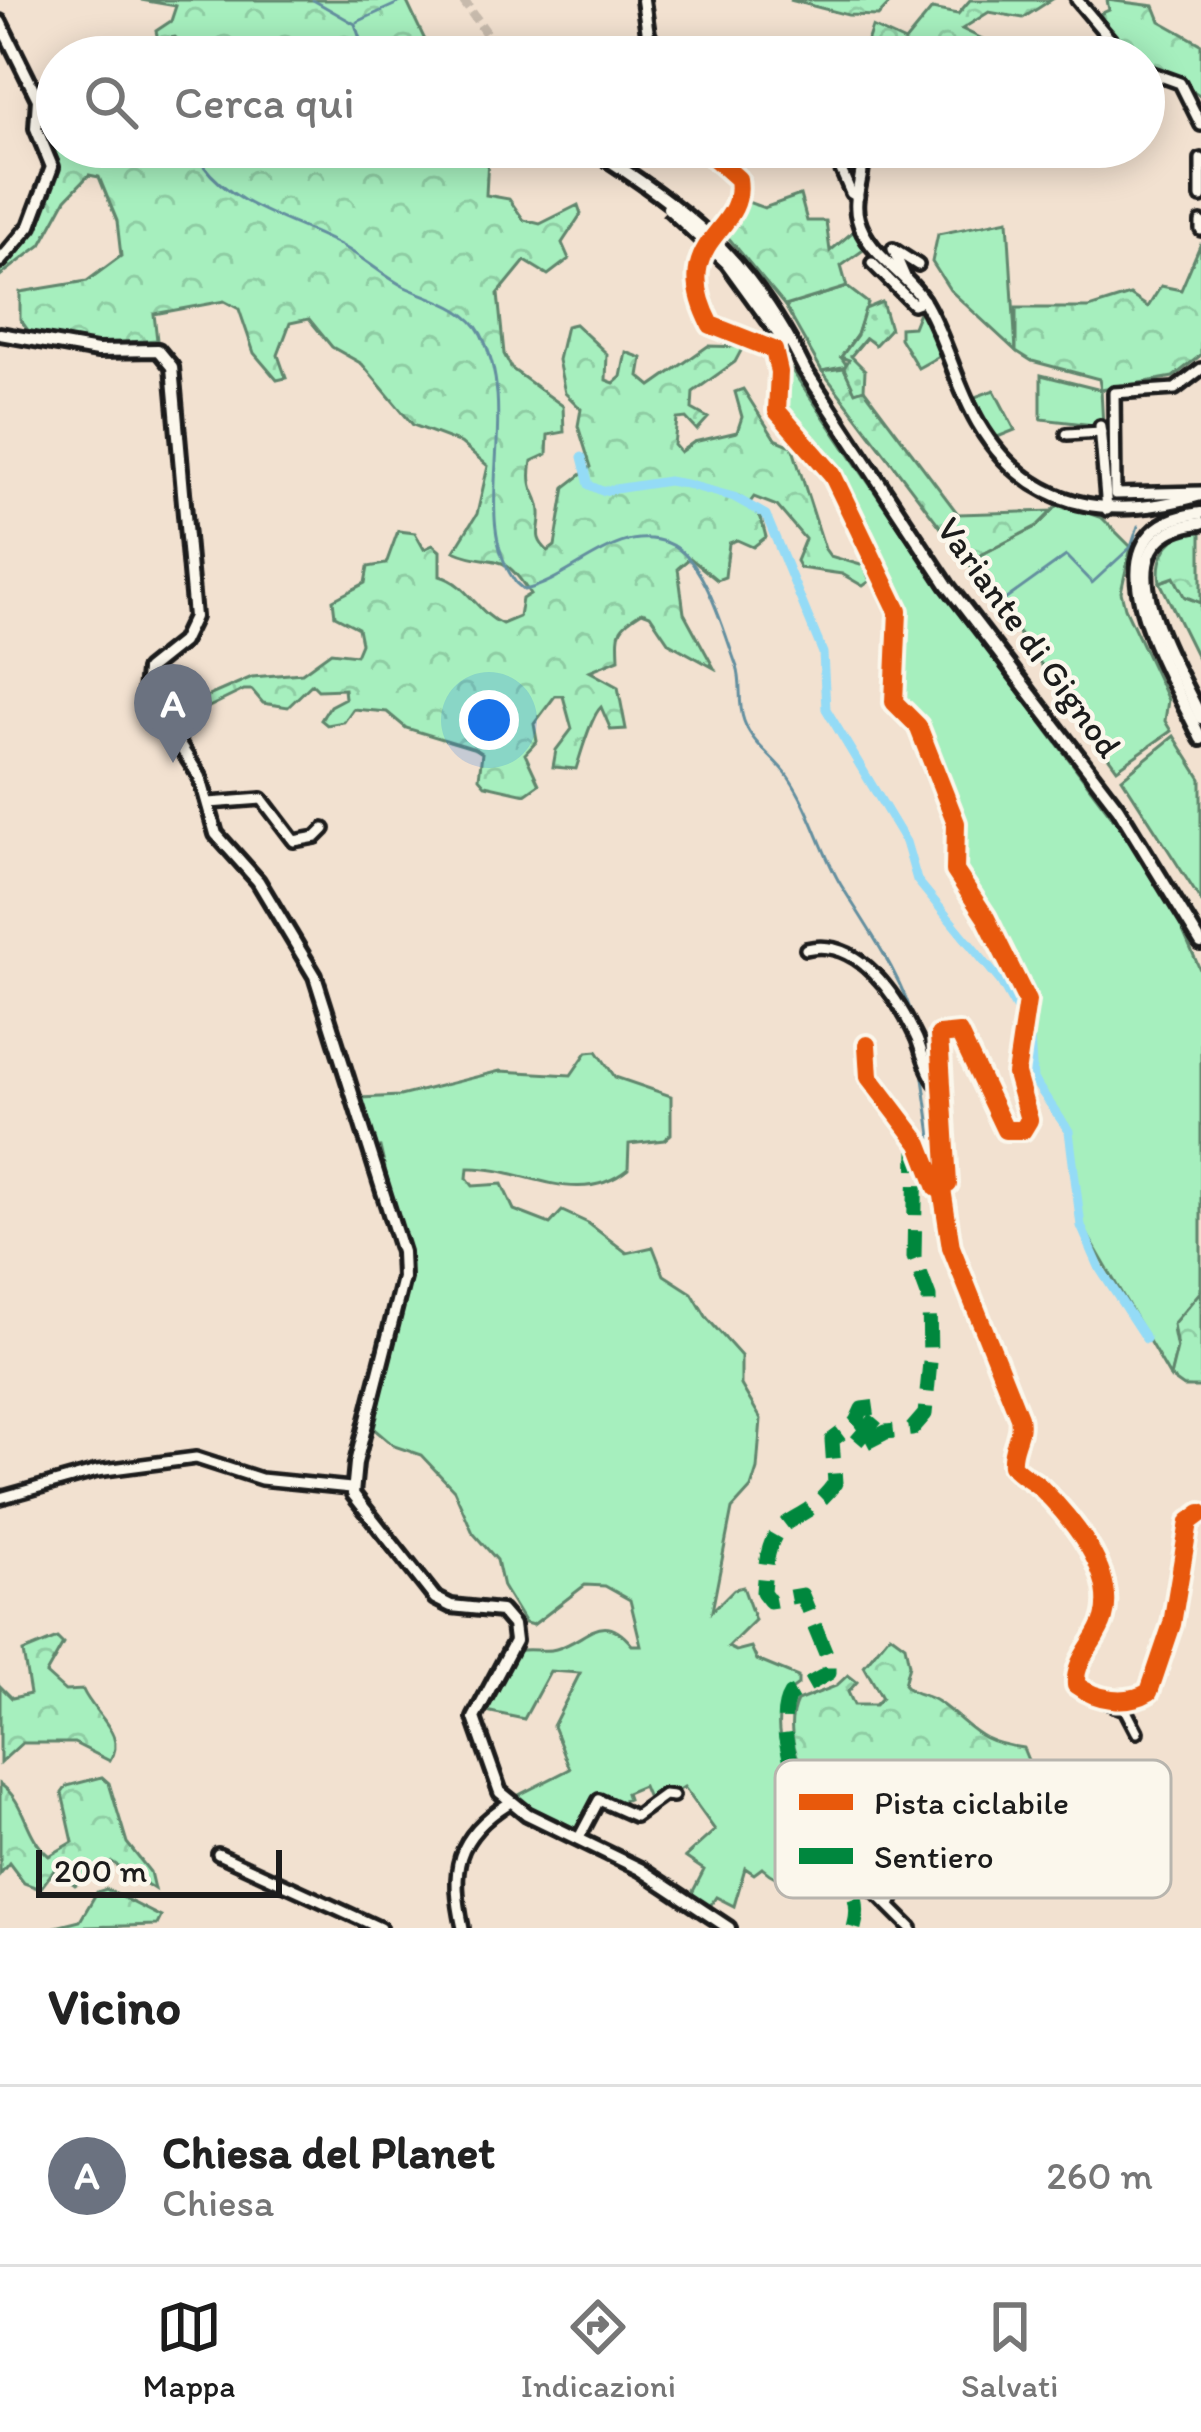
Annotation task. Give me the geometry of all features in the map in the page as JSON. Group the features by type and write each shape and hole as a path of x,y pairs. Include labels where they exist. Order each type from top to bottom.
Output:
{"main road":[{"path":"643,0 649,36"},
{"path":"0,22 36,95"},
{"path":"0,261 30,226 52,168"},
{"name":"Variante di Gignod","path":"621,168 662,195 735,257 780,319 805,370 947,585 1118,808 1201,943"},
{"path":"859,168 857,219 924,300 979,424 996,447 1032,480 1062,498 1107,510 1167,507 1201,493"},
{"path":"0,334 97,351 158,350 172,367 194,617 182,642 147,670 144,686 200,777 216,834 258,881 315,976 402,1252 403,1278 351,1488 425,1590 443,1604 492,1608 508,1618 513,1647 474,1718 500,1792 509,1803 580,1836 729,1928"},
{"path":"1201,513 1180,517 1155,533 1143,547 1135,579 1142,610 1201,739"},
{"path":"1201,523 1184,525 1159,542 1149,555 1144,584 1201,718"}],"street":[{"path":"1077,0 1107,36"},
{"path":"1165,78 1180,83 1200,114 1201,125"},
{"path":"1201,159 1201,197"},
{"path":"726,168 738,179 740,196 699,260 698,297 711,325 774,350 779,372 777,411 832,474 878,564 900,624 894,702 919,726 959,833 955,871 1025,993 1025,1027 1016,1074 1029,1120 1023,1130 1005,1130 959,1033 950,1030 939,1035 936,1048 948,1184 942,1189"},
{"path":"840,168 850,193 858,197"},
{"path":"906,279 893,249 918,265"},
{"path":"872,262 913,304 924,300"},
{"path":"1201,369 1175,389 1114,393 1115,494 1201,493"},
{"path":"1066,434 1100,429 1107,510"},
{"path":"209,803 262,799 294,841 316,837 324,829"},
{"path":"806,950 852,955 865,964 912,1031 942,1090"},
{"path":"867,1046 869,1077 909,1127 934,1184 942,1189 951,1247 1019,1418 1022,1430 1011,1451 1012,1465 1063,1514 1102,1578 1103,1621 1075,1672 1076,1685 1099,1702 1125,1709 1137,1732"},
{"path":"0,1498 97,1471 196,1458 260,1479 351,1488"},
{"path":"1093,1695 1136,1700 1149,1692 1172,1624 1189,1522 1201,1513"},
{"path":"580,1836 599,1800 635,1816 664,1796 673,1796"},
{"path":"464,1928 454,1868 476,1830 509,1803"},
{"path":"218,1854 380,1928"},
{"path":"881,1898 911,1928"},
{"path":"890,1906 893,1898"}],"green space":[{"path":"141,0 406,0 423,36 157,36 156,31 171,21 176,6"},
{"path":"790,0 893,0 878,16 848,15"},
{"path":"970,0 1051,0 1023,18 989,12 962,29 976,36 910,36 932,9 958,14"},
{"path":"1107,0 1154,6 1160,21 1201,44 1201,96 1165,73 1165,36 1112,36 1100,14 1109,10"},
{"path":"872,27 892,36 869,36"},
{"path":"55,168 487,168 486,195 509,199 524,220 540,224 578,205 581,214 562,243 569,259 548,275 525,261 498,294 504,354 512,369 563,406 564,432 548,435 547,454 532,461 543,546 548,551 555,546 565,487 591,467 578,426 581,409 565,393 558,360 566,326 575,324 607,354 606,380 614,383 621,377 626,352 642,358 639,376 651,386 708,346 743,347 735,362 693,392 692,409 708,418 697,430 686,418 677,419 674,445 680,452 694,442 737,432 742,417 735,392 743,389 775,439 792,446 825,549 830,556 864,566 870,581 863,586 842,574 800,568 796,561 805,539 777,506 754,497 749,504 761,518 766,537 753,547 737,540 729,543 725,577 717,580 690,558 678,568 684,613 714,668 669,643 650,615 642,612 634,617 620,631 619,659 589,671 618,687 626,729 611,730 601,707 576,769 553,767 556,750 572,729 563,696 555,696 534,724 537,741 525,754 539,784 525,794 485,785 479,778 482,753 476,749 406,728 387,712 353,709 344,722 327,725 321,720 330,706 345,698 344,689 318,690 312,684 288,707 263,703 252,690 244,690 174,724 169,718 174,711 252,677 302,673 331,652 356,655 361,643 358,628 335,616 333,600 365,583 368,567 386,564 398,531 415,533 424,549 433,545 440,551 440,576 458,585 502,624 519,617 522,599 530,594 503,564 454,551 477,514 488,466 461,443 413,425 362,364 332,347 309,319 290,323 278,355 286,378 277,380 254,353 239,309 224,301 154,314 157,340 85,345 30,333 20,319 20,292 87,281 121,256 117,221 99,177 89,175 66,199 41,245 0,276 0,267 32,230"},
{"path":"800,195 807,221 826,221 830,251 855,230 869,246 841,266 847,287 785,306 727,236 748,202 764,208"},
{"path":"1008,220 1016,351 950,290 932,262 938,234"},
{"path":"1201,243 1201,355 1173,377 1101,390 1099,379 1032,361 1016,351 1016,308 1089,308 1130,295 1148,307 1161,286 1181,290"},
{"path":"847,287 868,303 857,335 841,357 847,366 822,371 785,306"},
{"path":"882,302 890,329 875,345 866,338 851,356 865,370 864,389 855,392 844,368 849,360 841,357 857,335 865,309"},
{"path":"921,307 943,354 918,368 900,338 900,328 913,327"},
{"path":"844,368 855,391 864,389 958,514 1052,511 1037,526 967,562 822,371"},
{"path":"791,369 936,582 1131,842 1179,922 1201,972 1201,1291 1173,1329 1177,1349 1170,1377 1083,1227 1071,1134 1033,1076 1032,996 957,865 965,837 962,824 922,724 904,711 897,691 904,606 836,475 781,411 783,374"},
{"path":"1041,375 1101,390 1103,426 1041,419"},
{"path":"994,390 1015,430 995,438 972,398"},
{"path":"1060,503 1102,518 1131,547 1121,592 1168,700 1165,721 1171,731 1117,769 967,562 1037,526"},
{"path":"1201,528 1201,603 1184,596 1174,577 1160,582 1159,571 1163,553 1174,539"},
{"path":"1174,577 1185,597 1201,603 1201,665 1160,582"},
{"path":"1174,736 1201,779 1201,901 1122,778"},
{"path":"597,1051 615,1077 671,1096 671,1134 664,1140 629,1144 628,1169 590,1186 550,1183 488,1169 468,1168 467,1178 473,1186 502,1184 514,1210 550,1224 562,1211 588,1223 627,1253 653,1247 664,1275 692,1293 741,1356 741,1385 761,1419 757,1469 751,1488 732,1509 712,1611 734,1589 743,1587 755,1620 728,1647 736,1651 751,1647 757,1660 798,1677 798,1685 785,1698 779,1715 786,1760 775,1760 775,1877 762,1868 754,1874 745,1868 734,1906 716,1897 710,1906 690,1897 704,1870 685,1857 715,1830 684,1787 676,1792 668,1789 650,1803 643,1786 626,1793 628,1799 618,1803 603,1794 577,1830 513,1798 570,1769 553,1726 580,1673 550,1671 524,1719 481,1710 517,1651 556,1649 603,1628 621,1634 632,1645 641,1645 630,1600 605,1586 585,1585 533,1625 525,1623 503,1587 497,1560 473,1533 454,1490 421,1455 394,1446 374,1429 409,1272 380,1147 374,1148 361,1098 400,1096 500,1071 571,1075 587,1052"},
{"path":"1201,1291 1201,1387 1184,1387 1170,1377 1177,1348 1173,1324"},
{"path":"890,1634 905,1645 909,1665 904,1684 908,1688 938,1702 984,1737 1023,1748 1028,1760 799,1760 792,1736 797,1701 836,1686 848,1675 857,1682 848,1692 854,1705 875,1705 882,1698 864,1666"},
{"path":"57,1638 63,1644 46,1674 65,1691 83,1690 112,1733 115,1742 110,1761 74,1743 22,1743 0,1763 0,1686 12,1698 30,1694 23,1652"},
{"path":"102,1777 109,1783 127,1843 150,1872 154,1889 112,1862 75,1885 55,1869 40,1889 24,1883 9,1863 0,1874 0,1784 15,1799 34,1838 49,1856 73,1842 62,1793 67,1786"},
{"path":"106,1889 161,1917 157,1925 52,1928 80,1921 97,1892"}],"waterway":[{"path":"313,0 355,24 359,36"},
{"path":"357,22 405,0"},
{"path":"206,168 232,192 344,247 397,283 448,305 475,325 493,365 497,398 496,527 502,556 524,590 630,540 668,543 693,564 712,598 737,667 748,730 797,791 834,872 894,973 917,1030"},
{"path":"582,457 589,485 602,491 668,481 734,497 766,515 823,653 826,709 906,842 917,880 1001,982 1021,1017 1030,1037 1033,1079 1069,1131 1081,1226 1100,1269 1146,1339"},
{"path":"995,607 1066,556 1092,583 1131,547 1138,526"},
{"path":"921,1064 933,1149"}],"tunnel":[{"path":"463,0 488,36"}],"marked path":[{"path":"791,1760 785,1729 790,1695 829,1673 829,1661 802,1595 770,1601 763,1592 766,1563 778,1531 835,1483 832,1440 856,1422 862,1409 876,1407 879,1415 855,1443 861,1445 886,1432 912,1429 925,1414 929,1297 914,1257 916,1149"},
{"path":"854,1898 854,1928"}],"cycle path":[{"path":"726,168 738,179 738,198 702,255 700,296 711,325 774,350 779,372 777,411 832,474 898,611 894,702 918,726 956,823 955,871 986,918 1027,1001 1016,1074 1029,1120 1023,1130 1005,1130 959,1033 939,1035 948,1184 937,1188 920,1144 869,1077 867,1045"},
{"path":"942,1189 951,1247 1019,1417 1012,1465 1065,1514 1089,1547 1104,1582 1104,1618 1079,1666 1076,1685 1112,1699 1149,1692 1172,1624 1189,1522 1201,1513"}],"place":[{"name":"Chiesa del Planet","path":"173,763"}]}
